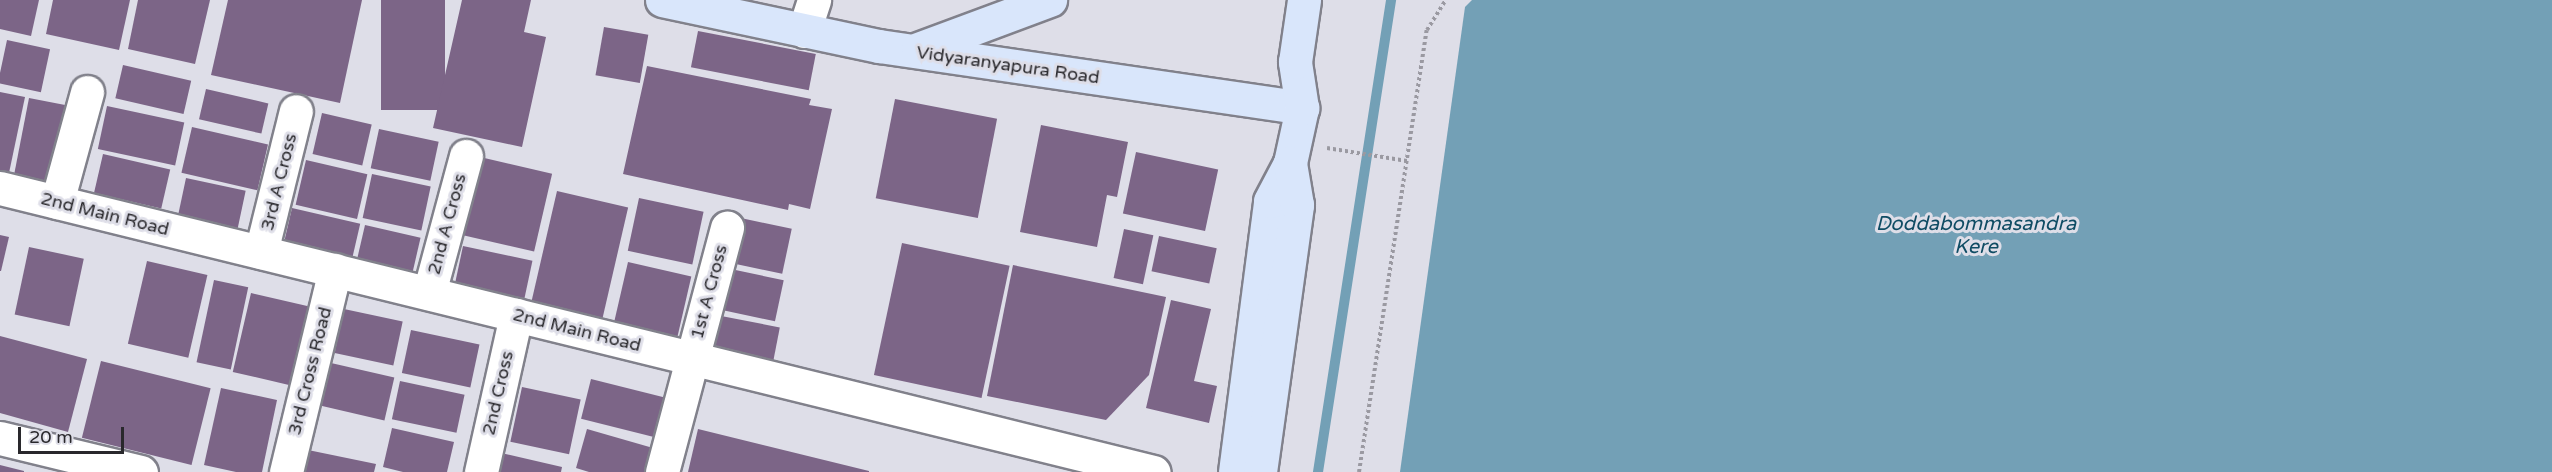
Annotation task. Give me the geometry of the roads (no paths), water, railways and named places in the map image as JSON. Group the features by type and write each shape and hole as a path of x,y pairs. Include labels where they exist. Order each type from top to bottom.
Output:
{"main road":[{"name":"Vidyaranyapura Road","path":"662,0 804,31 913,51 1302,108"},
{"path":"913,51 1050,0"},
{"path":"1235,472 1269,201 1292,152 1302,108 1295,62 1304,0"},
{"path":"1295,62 1313,72 1325,0"},
{"path":"1260,472 1297,205 1292,152"}],"street":[{"path":"804,31 814,0"},
{"path":"57,202 87,92"},
{"name":"3rd A Cross","path":"261,252 296,111"},
{"name":"2nd A Cross","path":"429,293 466,156"},
{"name":"2nd Main Road","path":"0,188 1154,472"},
{"name":"1st A Cross","path":"662,472 727,226"},
{"name":"3rd Cross Road","path":"286,472 335,270"},
{"name":"2nd Cross","path":"481,472 516,315"},
{"path":"0,438 141,472"}],"water":[{"name":"Doddabommasandra Kere","path":"1472,0 2552,0 2552,472 1400,472 1465,7"}],"waterway":[{"path":"1318,472 1391,0"}]}
